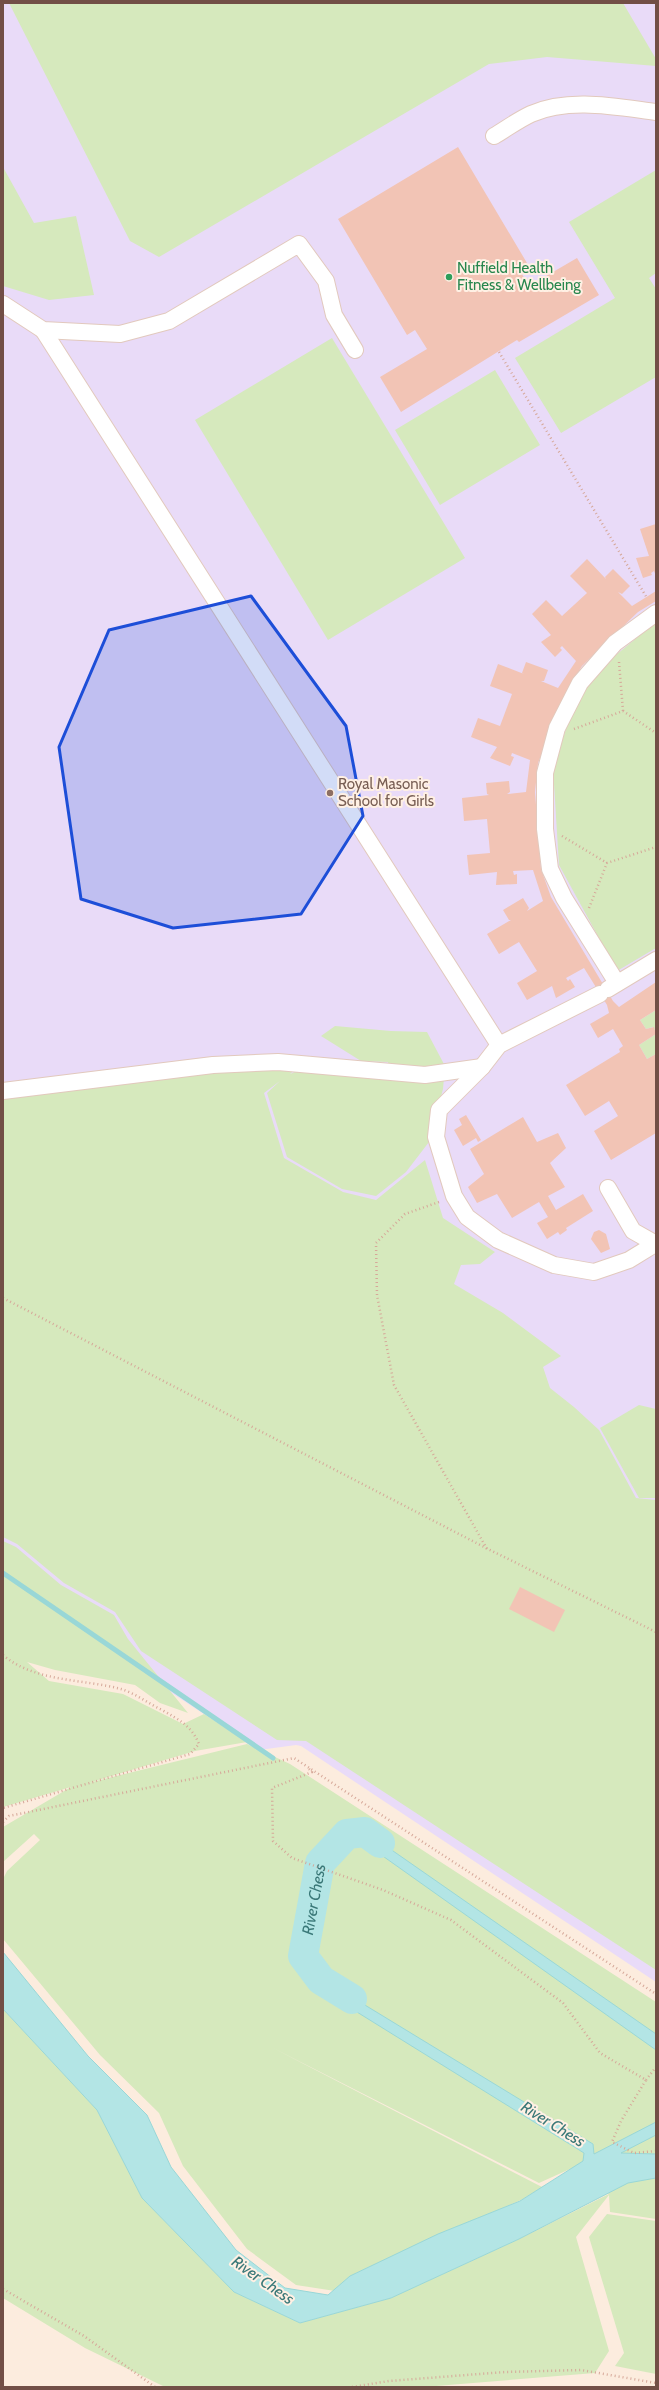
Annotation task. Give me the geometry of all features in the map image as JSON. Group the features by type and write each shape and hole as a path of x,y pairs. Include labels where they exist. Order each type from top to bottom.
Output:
{"lane":[{"path":"494,136 531,114 555,107 611,106 656,112"},
{"path":"43,330 120,334 169,321 298,244 326,281 334,315 355,350"},
{"path":"3,304 43,330 499,1045"},
{"path":"608,989 582,927 564,898 550,868 545,826 545,773 555,736 580,683 618,641 656,613"},
{"path":"608,1188 633,1231 655,1244 629,1260 594,1272 554,1265 498,1240 467,1217 454,1196 436,1137 439,1110 482,1067 499,1045 608,989 656,960"},
{"path":"3,1091 213,1064 278,1062 425,1075 482,1067"}],"path":[{"path":"499,352 647,598"},
{"path":"618,641 624,711"},
{"path":"624,711 656,733"},
{"path":"555,736 624,711"},
{"path":"545,826 607,863 656,847"},
{"path":"582,927 607,863"},
{"path":"454,1196 405,1214 376,1243 377,1295 394,1385 488,1549"},
{"path":"3,1298 488,1549 656,1632"},
{"path":"3,1655 12,1664 41,1674 123,1690 176,1718 193,1730 199,1744 190,1754 3,1808"},
{"path":"3,1822 9,1816 294,1758 656,1994"},
{"path":"306,1766 312,1772 272,1788 271,1812 273,1841 292,1858 327,1872 382,1890 451,1920 564,2003 600,2053 646,2080"},
{"path":"656,2067 646,2080 621,2121 612,2142 634,2153 656,2151"},
{"path":"3,2289 84,2336 155,2387"},
{"path":"352,2387 389,2381 505,2372 581,2370 656,2383"}],"highlighted area":[{"path":"251,596 346,726 363,816 301,914 173,928 81,899 59,747 109,630"}],"shaded area":[{"name":"Royal Masonic School for Girls","path":"3,3 656,3 656,1982 301,1746 296,1745 259,1750 3,1583"}],"green space":[{"path":"9,3 623,3 656,59 656,66 547,57 489,64 159,257 130,241"},
{"path":"3,167 34,223 76,216 94,295 49,300 3,286"},
{"path":"656,170 656,273 649,278 656,289 656,377 561,433 515,358 615,298 569,222"},
{"path":"332,338 465,558 328,640 195,420"},
{"path":"495,370 540,445 440,505 395,430"},
{"path":"656,622 656,948 617,971 559,865 553,768 569,720 585,688 611,659"},
{"path":"656,1010 656,1031 653,1027 646,1029 640,1020"},
{"path":"335,1026 391,1031 427,1032 445,1066 443,1089 429,1142 406,1172 376,1196 342,1189 287,1157 267,1093 280,1081 264,1093 284,1158 343,1192 376,1200 425,1160 443,1218 495,1252 480,1264 461,1265 454,1284 503,1313 561,1356 543,1367 550,1388 599,1430 636,1498 656,1500 656,1970 306,1741 277,1740 141,1651 115,1612 64,1583 17,1544 3,1537 3,1098 227,1068 296,1068 290,1074 312,1065 390,1077 388,1062 361,1061 321,1036"},
{"path":"656,1034 656,1054 647,1059 639,1045"},
{"path":"639,1405 656,1409 656,1498 639,1498 600,1428"},
{"path":"3,1541 16,1547 61,1585 114,1615 128,1639 188,1713 160,1703 135,1685 55,1670 27,1662 49,1681 123,1694 183,1724 204,1714 247,1742 195,1751 88,1783 247,1744 290,1764 656,2002 656,2219 610,2212 609,2195 576,2237 609,2351 595,2373 424,2387 165,2387 85,2348 3,2298 3,2009 97,2110 142,2198 234,2292 300,2323 391,2298 519,2239 609,2194 570,2169 539,2183 273,2048 542,2187 523,2199 356,2273 335,2291 296,2285 247,2249 183,2166 159,2113 100,2055 3,1939 3,1879 7,1871 40,1840 34,1834 3,1862 3,1827 71,1787 3,1807"},
{"path":"607,2214 656,2221 656,2374 615,2366 624,2353 589,2237"}],"water":[{"path":"350,1821 656,2034 656,2050 356,1837 341,1838 317,1864 301,1953 314,1974 593,2144 594,2154 656,2122 656,2135 621,2153 656,2154 656,2178 628,2183 519,2239 391,2298 300,2323 234,2292 142,2198 97,2110 3,2009 3,1952 88,2056 147,2115 171,2167 236,2250 285,2288 328,2295 350,2276 438,2234 520,2201 583,2161 584,2153 307,1981 290,1956 308,1860 336,1829"}],"building":[{"name":"Nuffield Health Fitness & Wellbeing","path":"458,147 527,263 519,269 529,286 577,258 599,295 519,342 517,340 401,412 380,377 427,349 415,330 407,335 338,219"},
{"path":"656,524 656,576 654,571 651,573 652,575 643,578 636,558 649,556 640,529"},
{"path":"587,559 606,579 605,577 613,569 630,586 622,594 618,592 632,606 656,591 656,601 638,612 582,666 567,691 538,763 535,792 541,869 551,897 613,1001 619,1007 656,982 656,1010 640,1020 646,1029 654,1027 656,1034 639,1045 647,1059 656,1054 656,1133 611,1160 594,1131 618,1116 609,1101 585,1116 566,1085 620,1052 619,1049 623,1046 613,1029 598,1038 590,1024 609,1013 607,1005 584,968 566,978 568,981 570,979 575,987 556,998 552,986 527,1000 517,983 537,971 519,942 499,954 487,934 511,920 509,920 503,910 523,898 529,908 527,911 543,901 533,870 513,871 514,875 517,874 517,884 496,885 497,872 469,875 467,855 490,853 487,819 464,821 462,798 489,795 487,794 486,783 509,781 510,792 507,794 526,792 530,760 512,753 511,756 514,757 510,766 490,758 497,747 471,737 478,718 500,726 512,694 490,686 498,664 524,674 522,673 526,662 548,670 544,681 541,681 558,688 576,661 562,646 560,648 562,650 555,657 541,642 551,635 532,614 546,600 562,616 587,593 570,576"},
{"path":"466,1115 481,1140 478,1142 476,1138 463,1146 454,1130 462,1125 459,1119"},
{"path":"523,1117 537,1142 558,1133 566,1148 550,1163 565,1187 548,1196 556,1210 583,1194 593,1211 566,1228 567,1230 560,1235 558,1232 547,1239 537,1223 548,1217 539,1202 512,1218 497,1194 477,1203 468,1187 484,1174 470,1149"},
{"path":"599,1230 606,1234 610,1249 601,1253 591,1239 594,1232"},
{"path":"520,1587 565,1610 554,1632 509,1609"}],"waterway":[{"path":"3,1573 273,1758"},
{"name":"River Chess","path":"352,1999 321,1980 303,1956 320,1863 347,1834 365,1832 380,1843"}],"place":[{"name":"Nuffield Health Fitness & Wellbeing","path":"449,277"},
{"name":"Royal Masonic School for Girls","path":"330,793"}]}
